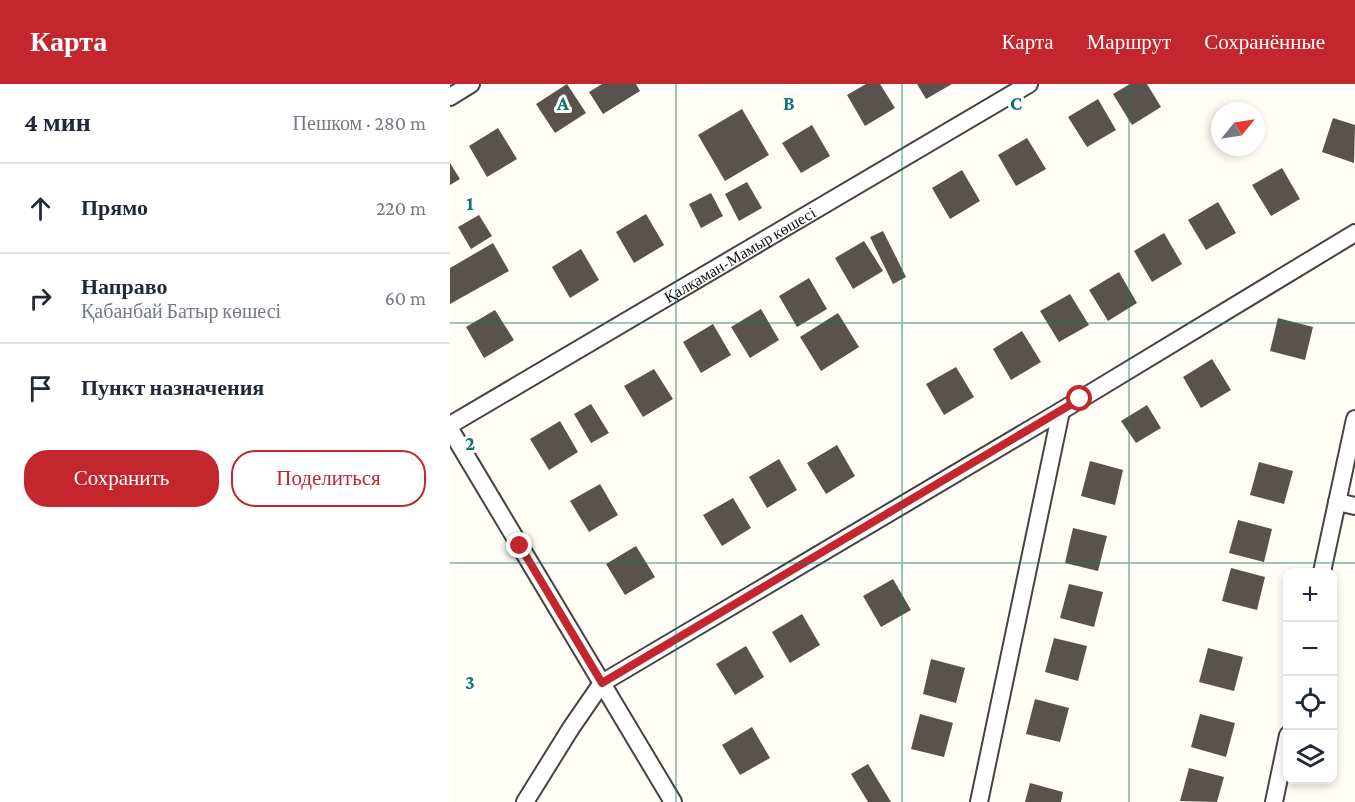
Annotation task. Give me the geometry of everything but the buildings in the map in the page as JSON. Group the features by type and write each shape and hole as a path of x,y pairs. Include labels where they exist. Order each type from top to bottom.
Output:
{"street":[{"path":"450,97 471,84"},
{"name":"Қалқаман-Мамыр көшесі","path":"450,427 1029,84"},
{"path":"525,802 602,683 1061,411 1355,233"},
{"path":"979,802 1061,411"},
{"path":"1323,568 1355,419"},
{"path":"450,427 673,802"},
{"path":"1337,502 1355,506"},
{"path":"1274,802 1283,756"}],"route":[{"path":"520,546 602,683 1080,399"}]}
